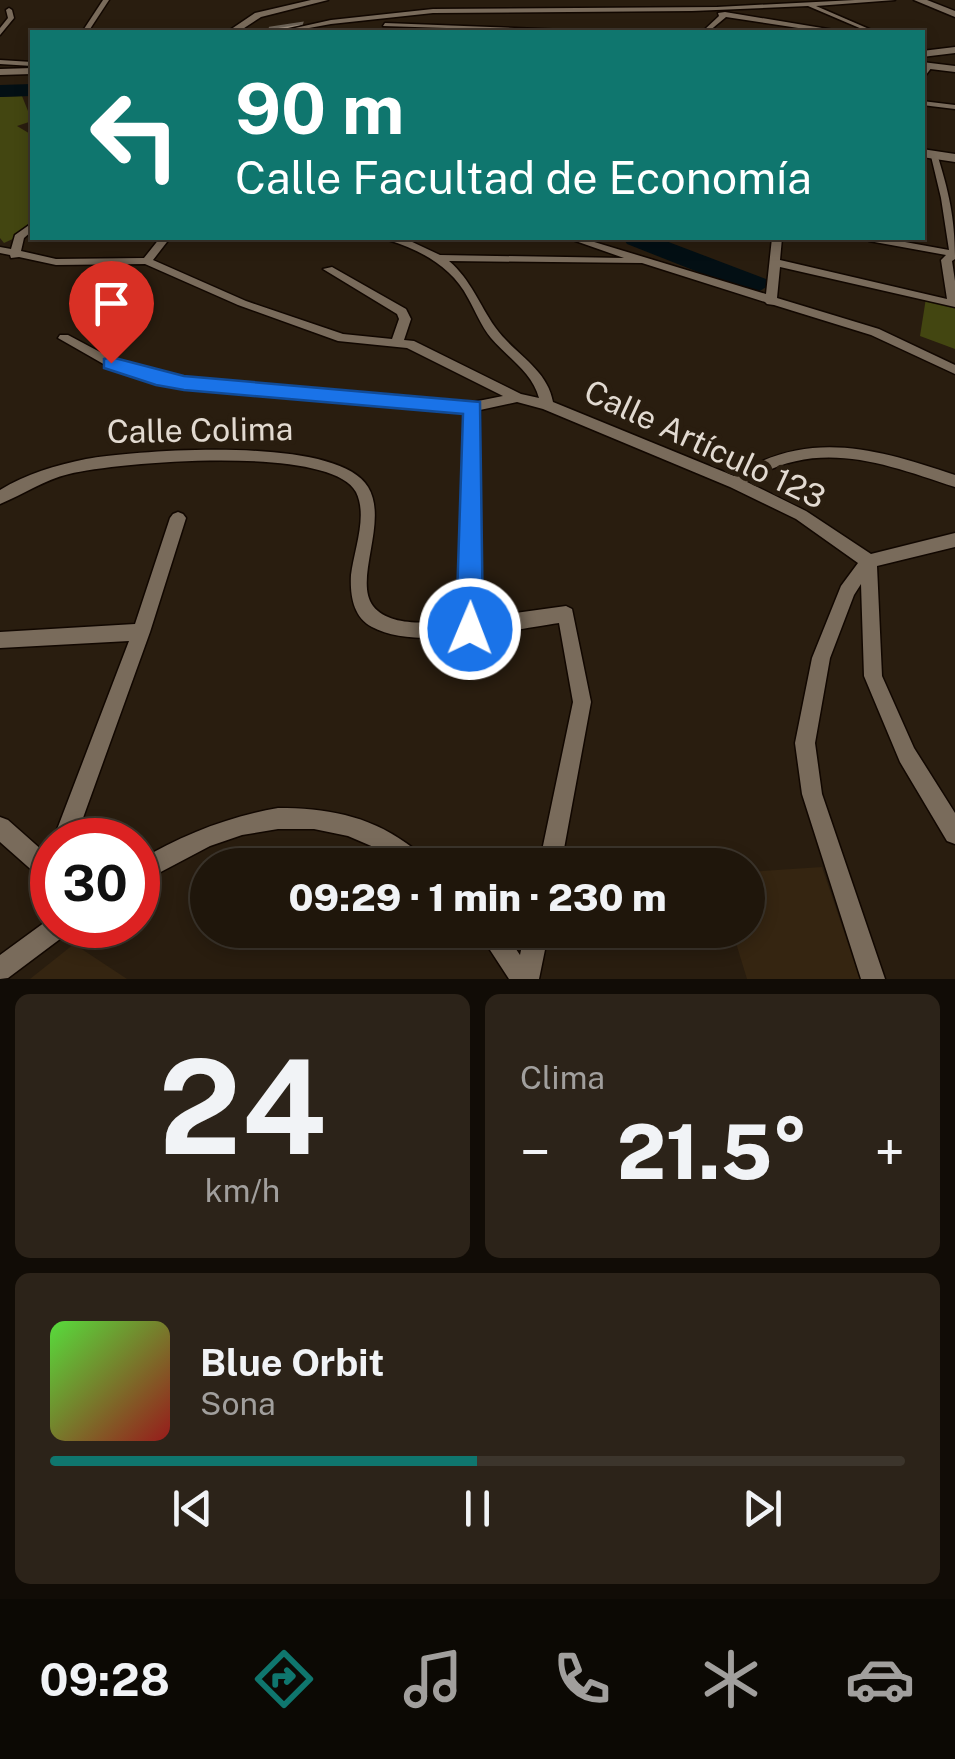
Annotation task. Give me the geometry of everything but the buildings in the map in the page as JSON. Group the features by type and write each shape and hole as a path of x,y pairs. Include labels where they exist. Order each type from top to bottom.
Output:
{"main road":[{"path":"218,28 246,11 294,0"},
{"path":"235,30 258,15 323,0"},
{"path":"919,0 955,14"},
{"path":"925,54 955,50"},
{"path":"0,72 30,68"},
{"path":"925,72 955,70"},
{"path":"925,140 955,145"},
{"path":"928,154 955,158"}],"street":[{"path":"86,30 106,0"},
{"path":"665,0 676,8"},
{"path":"692,9 892,0"},
{"path":"802,2 867,30"},
{"path":"0,33 10,18 9,10 1,5"},
{"path":"287,30 315,22 419,8 676,8 822,30"},
{"path":"568,30 570,8"},
{"path":"708,30 724,14"},
{"path":"313,30 315,22"},
{"path":"385,25 445,30"},
{"path":"0,62 30,68"},
{"path":"925,103 955,107"},
{"path":"928,154 951,199 955,254"},
{"path":"15,256 19,237 30,228"},
{"path":"147,261 163,240"},
{"path":"398,240 426,249 462,280 493,333 539,378 546,390 547,405"},
{"path":"579,240 875,332 955,370"},
{"path":"771,299 777,240"},
{"path":"880,240 955,254"},
{"path":"0,250 56,262 147,261 242,302 342,338 398,340 517,397"},
{"path":"774,262 954,303 946,260 955,254"},
{"path":"437,258 624,264 648,260"},
{"path":"328,270 402,312 405,320 398,340"},
{"path":"64,338 111,363 156,379 473,408 517,397"},
{"name":"Calle Artículo 123","path":"517,397 547,405 734,483 800,515 869,561"},
{"path":"473,408 470,629 566,614 582,702 553,848"},
{"path":"734,483 754,467 786,454 818,449 852,451 955,481"},
{"name":"Calle Colima","path":"0,498 47,474 133,459 301,459 329,466 349,475 363,489 369,508 359,590 362,607 374,620 391,626 470,629"},
{"path":"72,818 141,632 178,518"},
{"path":"873,979 812,794 804,742 821,658 846,591 869,561 955,540"},
{"path":"869,561 874,676 907,755 955,833"},
{"path":"0,640 141,632"},
{"path":"160,859 179,846 228,826 289,817 348,822 399,848"},
{"path":"0,828 30,853"},
{"path":"0,970 30,948"},
{"path":"502,948 525,979"},
{"path":"525,979 533,948"}],"shaded area":[{"path":"22,96 30,116 30,122 17,126 30,134 30,231 4,243 0,238 0,97"},
{"path":"926,298 955,308 955,349 920,336"},
{"path":"822,867 860,979 747,979 738,948 765,948 765,871"},
{"path":"69,948 80,948 127,979 30,979"}],"waterway":[{"path":"0,91 30,90"},
{"path":"641,240 756,285"}],"route":[{"path":"111,363 156,379 184,383 473,408 470,629"}]}
